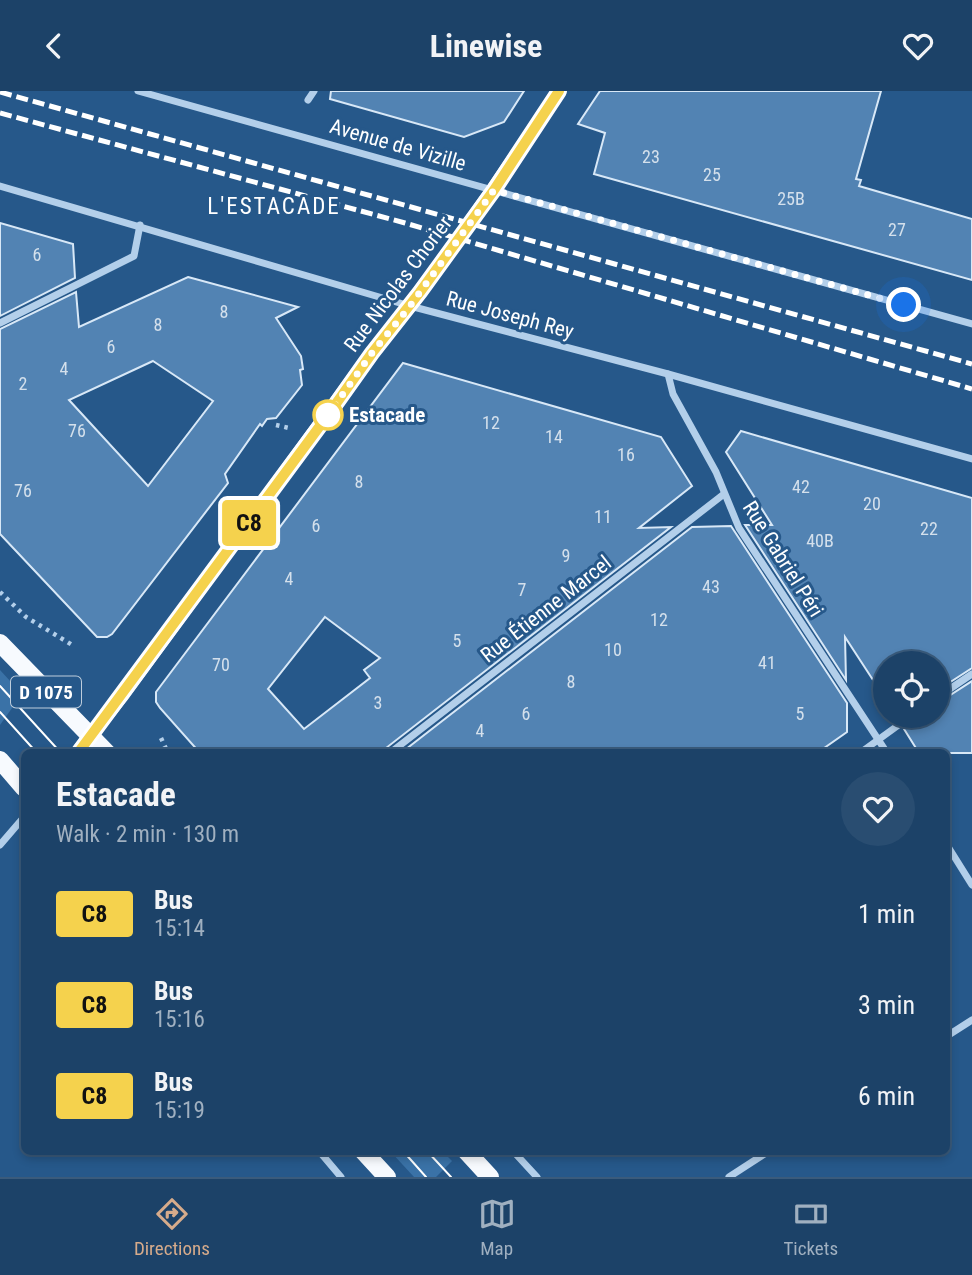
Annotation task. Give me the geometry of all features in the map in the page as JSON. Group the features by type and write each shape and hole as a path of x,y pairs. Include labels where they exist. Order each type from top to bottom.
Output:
{"main road":[{"name":"D 1075","path":"1,642 103,749"},
{"path":"0,760 21,784"},
{"path":"367,1155 387,1177"},
{"path":"470,1155 490,1177"}],"street":[{"name":"Avenue de Vizille","path":"138,91 972,324"},
{"path":"308,100 314,91"},
{"name":"Rue Nicolas Chorier","path":"80,749 372,353 410,306 494,190 559,91"},
{"name":"Rue Joseph Rey","path":"0,186 410,306 668,374 972,459"},
{"path":"0,323 134,256 140,225"},
{"name":"Rue Gabriel Péri","path":"668,374 673,394 716,472 739,528 885,749"},
{"name":"Rue Étienne Marcel","path":"395,749 724,494"},
{"path":"950,689 972,674"},
{"path":"866,749 895,728"},
{"path":"0,845 21,820"},
{"path":"950,850 972,885"},
{"path":"950,1034 972,1020"},
{"path":"322,1155 341,1177"},
{"path":"517,1155 537,1177"},
{"path":"729,1177 763,1155"}],"path":[{"path":"0,592 26,617 74,646"},
{"path":"161,738 166,749"}],"shaded area":[{"path":"0,670 22,694 0,725"},
{"path":"394,1155 446,1155 452,1161 436,1177 414,1177"}],"building":[{"path":"331,91 524,91 504,122 464,137 330,99"},
{"path":"600,91 881,91 856,179 861,180 859,186 972,219 972,280 594,174 605,133 578,124"},
{"path":"0,223 73,244 75,278 0,316"},
{"path":"188,277 298,307 276,318 301,356 302,385 276,418 267,419 262,426 260,424 225,474 228,483 107,637 97,637 0,534 0,329 76,292 79,327","holes":["153,361 213,401 148,486 69,400"]},
{"path":"403,363 661,437 692,486 639,528 671,527 386,749 196,749 156,702 156,692","holes":["325,617 380,658 364,670 370,678 304,729 268,689"]},
{"path":"741,431 972,498 972,668 950,682 950,651 873,651 873,680 845,637 846,680 745,525 772,525 726,452"},
{"path":"731,526 847,703 847,732 823,749 406,749 692,527"},
{"path":"972,681 972,753 950,753 950,749 916,749 904,729 950,728 950,695"}],"tram line":[{"path":"0,686 57,749"},
{"path":"0,712 33,749"},
{"path":"407,1155 426,1177"},
{"path":"431,1155 451,1177"}],"railway":[{"path":"0,92 972,364"},
{"path":"0,113 405,223 972,389"}],"bus line":[{"name":"C8","path":"81,749 372,353 410,306 494,190 559,91"}],"place":[{"name":"Estacade","path":"328,415"}],"district":[{"name":"L'ESTACADE","path":"274,206"}],"route":[{"path":"328,415 494,190 904,305"}]}
